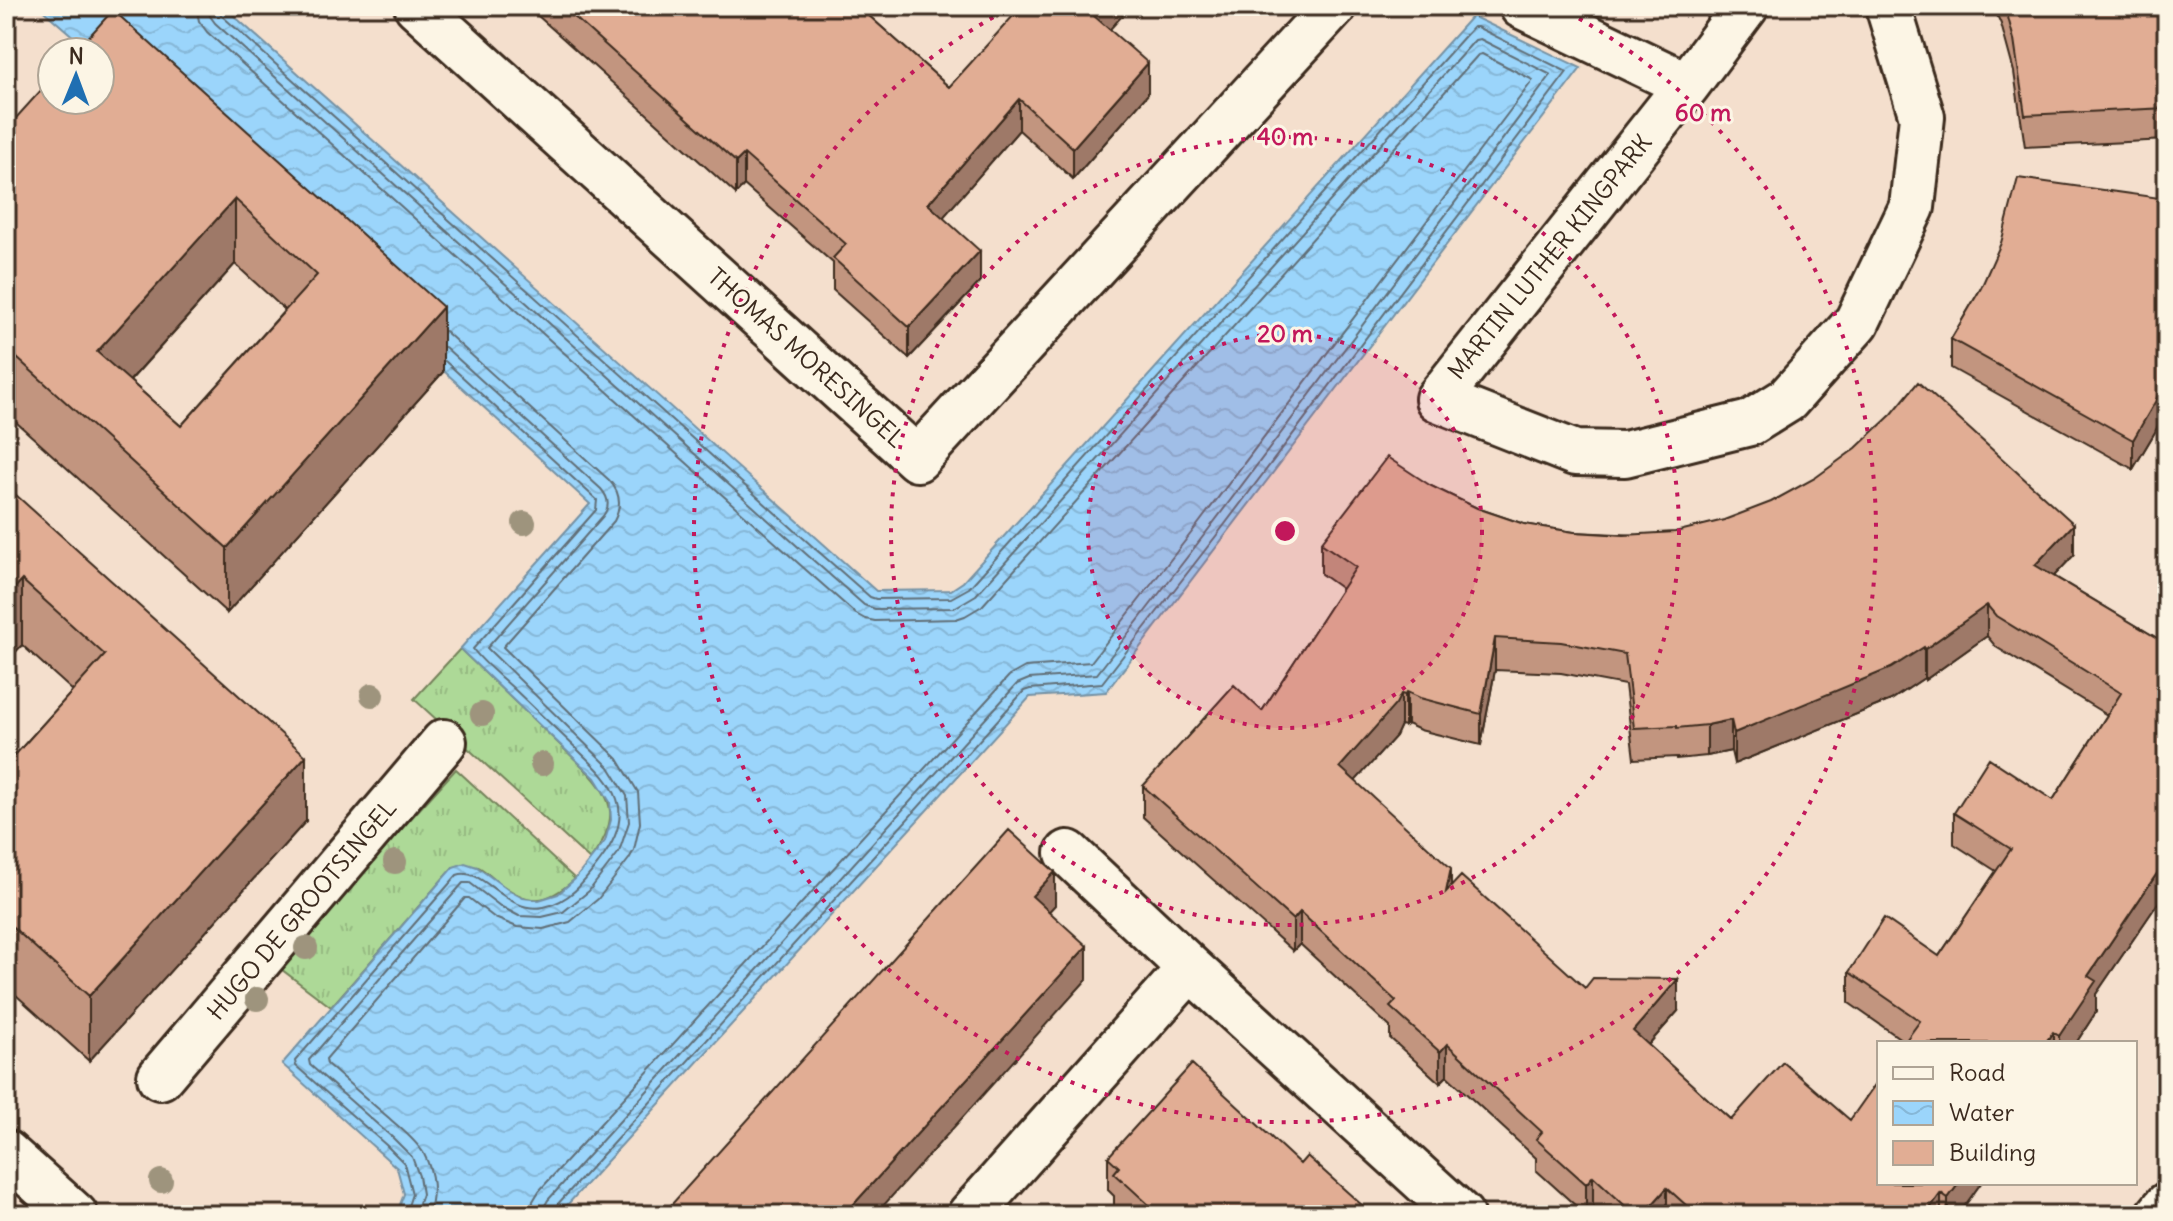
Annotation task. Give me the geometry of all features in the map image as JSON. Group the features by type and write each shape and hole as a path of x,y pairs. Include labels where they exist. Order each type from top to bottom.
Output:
{"street":[{"name":"THOMAS MORESINGEL","path":"417,6 917,459 1334,6"},
{"path":"1522,6 1687,85"},
{"name":"MARTIN LUTHER KINGPARK","path":"1746,6 1438,399 1575,453 1625,454 1750,423 1787,400 1857,322 1912,207 1922,117 1888,6"},
{"name":"HUGO DE GROOTSINGEL","path":"160,1077 444,742"},
{"path":"1068,853 1461,1215"},
{"path":"970,1215 1190,968"},
{"path":"6,1153 75,1215"},
{"path":"2159,1215 2167,1205"}],"green space":[{"path":"460,649 603,790 610,812 609,823 590,860 414,699"},
{"path":"456,769 575,879 555,894 537,899 509,890 478,867 453,867 331,1007 277,966"}],"water":[{"path":"38,6 223,6 876,591 951,590 963,582 1472,16 1581,68 1106,692 1030,697 558,1215 396,1215 404,1194 397,1168 282,1064 453,867 465,863 477,867 523,898 539,900 558,894 575,879 605,841 611,820 610,802 595,778 460,649 590,504 166,118 116,68 116,36 73,36"}],"building":[{"path":"562,6 858,6 949,87 1022,6 1104,6 1094,16 1148,63 1073,148 1019,99 928,204 980,251 909,327 833,258 846,244 744,154 736,162"},
{"path":"2005,6 2167,6 2167,108 2025,115 2014,40"},
{"path":"113,10 443,307 227,548 6,348 6,129 36,96 36,116 116,116 116,36 89,36","holes":["235,199 317,275 181,426 97,352"]},
{"path":"2018,178 2167,199 2167,377 2133,440 1951,339 1981,288 2001,243"},
{"path":"1918,382 2074,524 2035,565 2167,644 2167,871 2160,869 2088,976 2096,981 2059,1036 2053,1032 2046,1041 1905,1041 1920,1021 1849,972 1884,918 1939,956 2011,849 1954,813 1989,758 2053,800 2121,693 1996,616 1987,605 1925,649 1891,668 1734,733 1731,720 1677,728 1634,728 1625,654 1561,642 1495,638 1481,714 1407,692 1401,694 1396,704 1340,767 1451,868 1446,892 1461,876 1585,988 1593,978 1678,979 1633,1031 1731,1120 1783,1062 1850,1120 1877,1082 1877,1185 1958,1185 1948,1198 1941,1193 1925,1215 1697,1215 1667,1188 1643,1215 1635,1215 1593,1176 1586,1184 1536,1139 1542,1132 1447,1044 1440,1052 1390,1007 1396,1001 1300,912 1293,920 1143,786 1234,685 1262,711 1356,567 1321,543 1387,457 1431,486 1477,508 1524,524 1574,532 1624,535 1675,532 1724,520 1771,502 1815,478 1856,448 1892,414"},
{"path":"6,486 306,756 89,996 6,921 6,765 105,655 22,580 6,597"},
{"path":"1009,830 1055,872 1032,896 1087,946 844,1215 662,1215"},
{"path":"1192,1064 1300,1164 1307,1156 1373,1215 1160,1215 1114,1173 1119,1167 1108,1157"}]}
